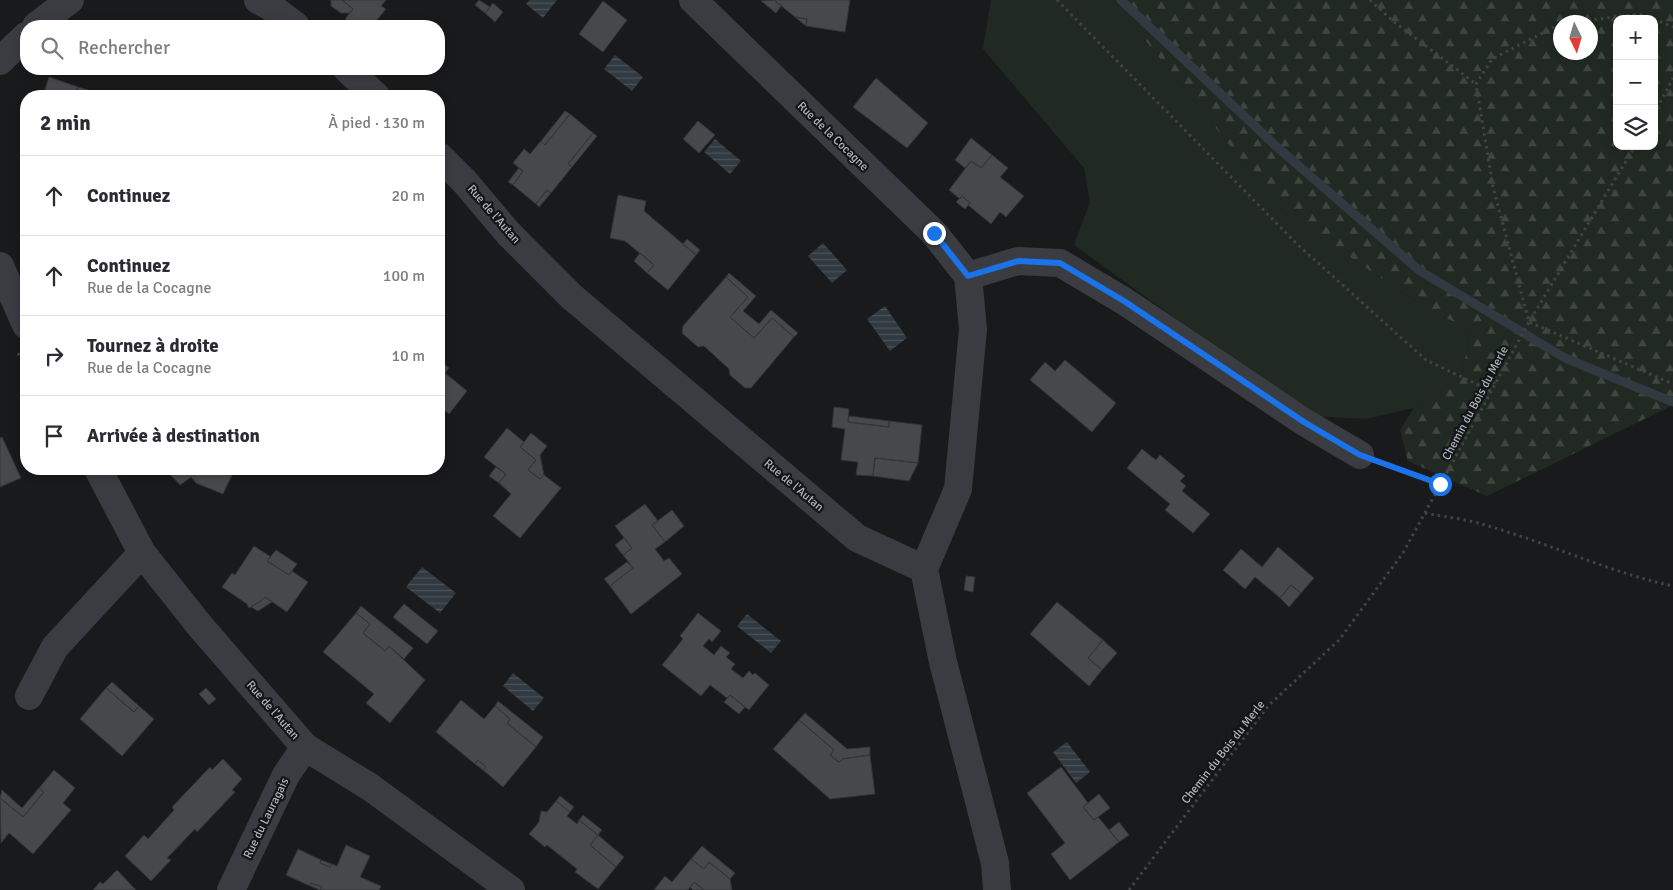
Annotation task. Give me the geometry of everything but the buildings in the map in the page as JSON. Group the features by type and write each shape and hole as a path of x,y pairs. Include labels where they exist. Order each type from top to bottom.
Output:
{"street":[{"path":"44,20 70,0"},
{"path":"258,0 288,20"},
{"name":"Rue de la Cocagne","path":"693,0 934,233 968,276"},
{"path":"0,61 20,42"},
{"path":"353,75 370,90"},
{"name":"Rue de l'Autan","path":"445,162 508,232 579,303 857,538 924,569"},
{"path":"997,890 995,863 943,662 924,569 958,489 973,329 968,276 1018,261 1060,263 1124,301 1304,422 1360,455"},
{"path":"3,282 20,314"},
{"name":"Rue de l'Autan","path":"101,475 142,552 200,626 305,748 370,787 511,890"},
{"path":"29,696 55,647 142,552"},
{"name":"Rue du Lauragais","path":"231,890 286,775 305,748"}],"path":[{"path":"1057,0 1304,251 1426,360 1491,392"},
{"path":"1370,0 1393,21 1476,84"},
{"path":"1598,19 1613,17"},
{"path":"1658,21 1673,26"},
{"path":"1553,28 1492,60 1476,84 1493,187 1528,322 1673,384"},
{"path":"1658,106 1673,78"},
{"name":"Chemin du Bois du Merle","path":"1129,890 1268,706 1339,640 1403,553 1528,322 1634,150"},
{"path":"1360,455 1440,484"},
{"path":"1425,513 1484,524 1566,552 1601,567 1673,586"}],"green space":[{"path":"991,0 1113,0 1284,213 1429,310 1471,330 1461,377 1414,408 1366,419 1310,416 1074,245 1090,202 1084,168 983,49"},
{"path":"1113,0 1673,0 1673,405 1487,496 1408,461 1400,430 1414,408 1461,377 1471,330 1429,310 1284,213"}],"shaded area":[{"path":"530,0 557,0 543,18 526,4"},
{"path":"615,55 643,77 632,91 604,69"},
{"path":"715,139 741,161 730,174 704,152"},
{"path":"823,243 847,270 832,283 808,256"},
{"path":"885,306 907,338 890,351 867,319"},
{"path":"422,567 456,593 440,613 406,587"},
{"path":"747,614 781,641 771,653 737,626"},
{"path":"513,673 544,698 533,711 503,686"},
{"path":"1067,742 1090,772 1076,783 1053,752"}],"waterway":[{"path":"1121,0 1277,147 1420,271 1565,358 1673,402"}],"route":[{"path":"934,233 968,276 1018,261 1060,263 1124,301 1304,422 1360,455 1440,484"}]}
